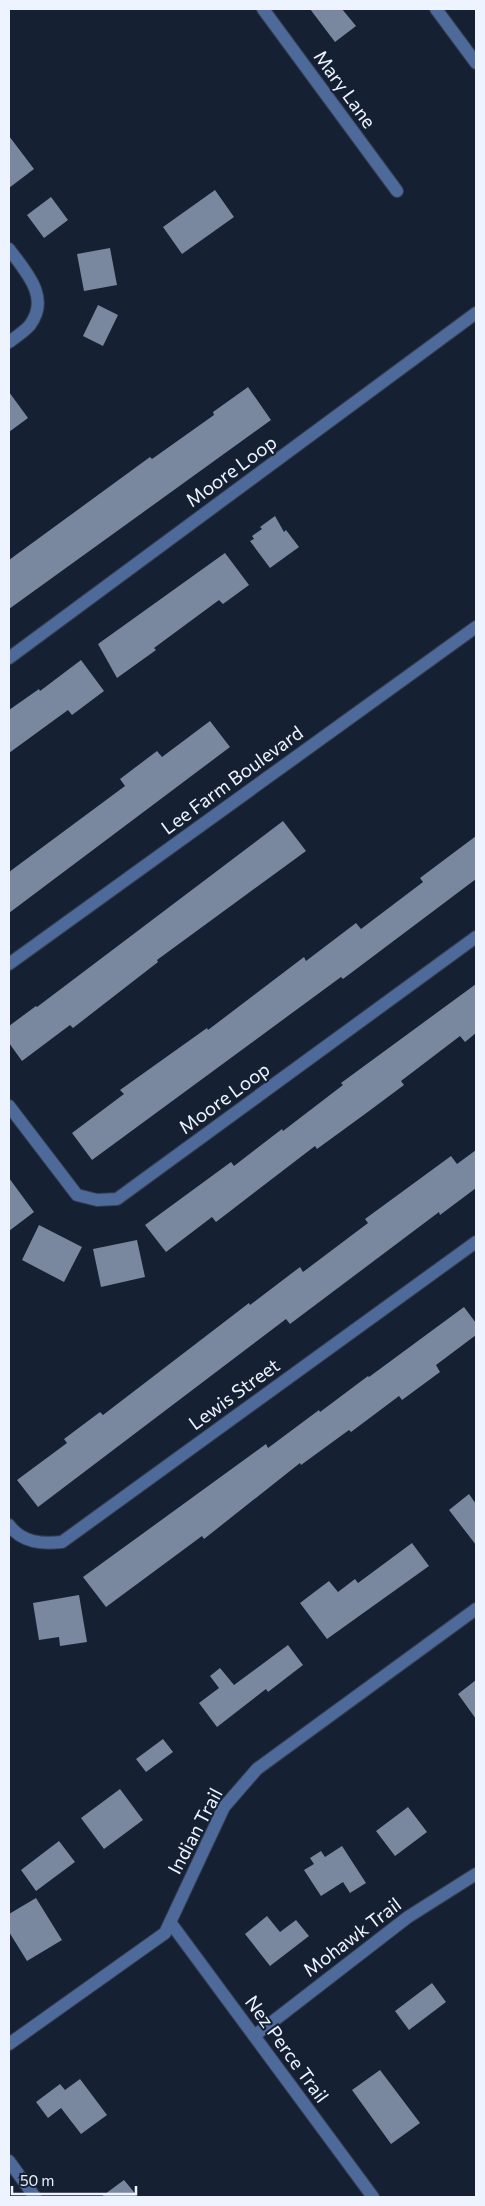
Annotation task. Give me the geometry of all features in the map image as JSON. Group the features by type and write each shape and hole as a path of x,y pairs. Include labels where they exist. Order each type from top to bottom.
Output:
{"street":[{"name":"Mary Lane","path":"263,9 397,192"},
{"path":"436,9 476,63"},
{"path":"9,249 35,286 39,300 36,315 30,326 9,342"},
{"name":"Moore Loop","path":"9,658 476,313"},
{"name":"Lee Farm Boulevard","path":"9,964 476,627"},
{"name":"Moore Loop","path":"9,1106 77,1195 97,1200 117,1199 476,937"},
{"name":"Lewis Street","path":"9,1525 15,1534 41,1544 62,1542 476,1242"},
{"name":"Indian Trail","path":"9,2044 165,1933 224,1807 257,1769 476,1609"},
{"name":"Mohawk Trail","path":"254,2036 408,1917 476,1874"},
{"name":"Nez Perce Trail","path":"170,1922 373,2197"},
{"path":"9,2161 35,2197"}],"building":[{"path":"310,9 342,9 356,26 335,42"},
{"path":"9,136 34,169 9,188"},
{"path":"215,190 234,217 182,254 163,227"},
{"path":"51,197 68,220 44,238 27,215"},
{"path":"110,248 117,285 84,291 77,254"},
{"path":"98,305 118,315 103,346 83,336"},
{"path":"248,387 271,420 9,609 9,560 150,457 152,459 214,415 213,412"},
{"path":"9,392 28,418 9,432"},
{"path":"275,516 284,532 286,530 299,547 270,568 250,541 254,539 252,536 262,529 260,527"},
{"path":"225,553 249,585 223,604 219,600 117,678 98,644"},
{"path":"81,660 104,691 72,715 68,710 9,753 9,710 39,689 40,691"},
{"path":"210,721 230,747 9,913 9,872 125,786 120,779 157,751 162,757"},
{"path":"283,821 306,851 157,960 158,962 73,1028 70,1025 22,1061 9,1043 9,1026 37,1007"},
{"path":"476,836 476,879 343,979 341,977 92,1160 72,1133 124,1094 120,1090 207,1028 208,1030 304,957 306,961 356,923 361,929 423,882 420,878"},
{"path":"476,984 476,1033 465,1042 460,1036 401,1081 404,1085 365,1114 317,1149 315,1146 216,1222 212,1217 166,1252 145,1225 231,1162 234,1166 282,1129 283,1131 343,1085 341,1083"},
{"path":"476,1150 476,1188 440,1215 439,1212 290,1324 286,1319 38,1507 17,1480 67,1443 64,1439 100,1412 103,1415 249,1303 250,1305 300,1267 303,1272 368,1223 365,1219 451,1156 457,1164"},
{"path":"9,1178 34,1212 9,1231"},
{"path":"39,1225 82,1247 64,1282 22,1260"},
{"path":"137,1240 145,1277 101,1287 93,1249"},
{"path":"464,1307 476,1323 476,1335 436,1365 440,1372 402,1400 399,1396 351,1432 349,1430 301,1465 300,1463 204,1539 202,1536 106,1607 83,1577 266,1444 268,1448"},
{"path":"469,1494 476,1504 476,1545 449,1510"},
{"path":"412,1543 429,1566 327,1639 300,1603 329,1581 338,1592 355,1579 358,1583"},
{"path":"79,1595 87,1642 60,1646 59,1637 39,1640 33,1603"},
{"path":"288,1645 303,1665 268,1692 266,1689 217,1727 199,1703 219,1688 210,1676 220,1668 234,1685"},
{"path":"476,1680 476,1719 458,1694"},
{"path":"163,1739 173,1752 146,1772 136,1759"},
{"path":"120,1789 143,1820 104,1849 81,1818"},
{"path":"408,1807 427,1832 395,1856 376,1831"},
{"path":"59,1841 75,1862 36,1891 21,1870"},
{"path":"342,1846 366,1883 350,1893 343,1882 321,1896 304,1870 314,1864 310,1858 321,1851 325,1857"},
{"path":"36,1898 62,1940 27,1961 9,1932 9,1914"},
{"path":"267,1916 280,1932 296,1920 309,1936 270,1966 245,1934"},
{"path":"432,1983 446,2002 409,2030 395,2011"},
{"path":"380,2070 420,2123 391,2144 352,2090"},
{"path":"80,2079 107,2115 81,2134 61,2108 48,2118 36,2102 60,2084 65,2090"},
{"path":"124,2180 138,2197 101,2197"}]}
